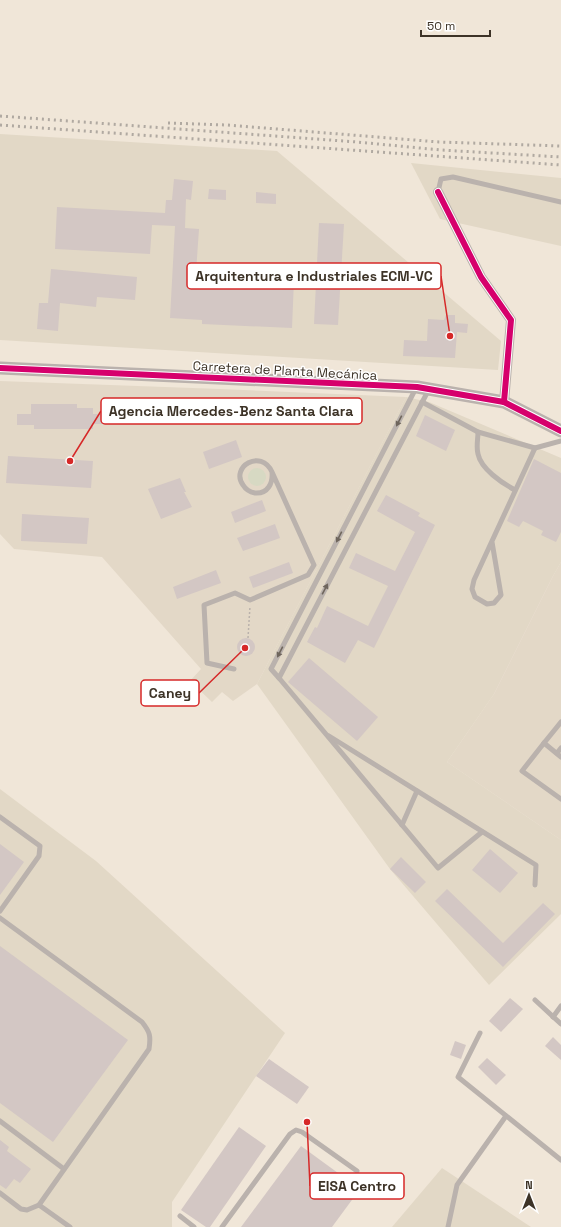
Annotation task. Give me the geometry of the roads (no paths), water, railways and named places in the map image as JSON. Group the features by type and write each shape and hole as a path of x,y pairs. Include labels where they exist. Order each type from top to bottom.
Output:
{"street":[{"path":"438,192 481,277 511,320 504,402"},
{"name":"Carretera de Planta Mecánica","path":"0,368 423,388 504,402 561,431"}],"lane":[{"path":"438,192 441,179 453,177 561,202"},
{"path":"279,678 422,402 423,388"},
{"path":"423,388 271,669 438,868 482,832"},
{"path":"422,402 478,432 535,448 561,441"},
{"path":"478,432 478,454 486,469 506,485 515,490"},
{"path":"492,542 501,595 494,603 487,604 474,597 472,589 474,580 535,448"},
{"path":"234,669 207,663 204,605 235,594 250,600 308,575 314,565 272,472 266,464 262,461 251,461 246,464 240,472 241,483 248,491 259,493 264,491 272,483 272,472"},
{"path":"561,722 522,771 561,799"},
{"path":"325,733 536,865 535,885"},
{"path":"544,743 559,755 561,748"},
{"path":"402,825 417,791"},
{"path":"0,817 40,846 39,856 0,911"},
{"path":"0,918 142,1022 148,1030 151,1039 149,1049 39,1205 26,1210 21,1209 0,1193"},
{"path":"535,1000 561,1024"},
{"path":"553,1016 561,1006"},
{"path":"480,1033 458,1077 561,1160"},
{"path":"448,1227 456,1185 506,1116"},
{"path":"0,1121 64,1169"},
{"path":"222,1227 290,1134 296,1130 302,1132 357,1171"},
{"path":"39,1205 70,1227"},
{"path":"180,1216 194,1227"}],"railway":[{"path":"0,116 357,142 441,150 561,157"},
{"path":"168,123 227,125 439,142 561,146"},
{"path":"0,125 561,165"}],"place":[{"name":"Arquitentura e Industriales ECM-VC","path":"450,336"},
{"name":"Agencia Mercedes-Benz Santa Clara","path":"70,461"},
{"name":"Caney","path":"245,648"},
{"name":"EISA Centro","path":"307,1122"}]}
